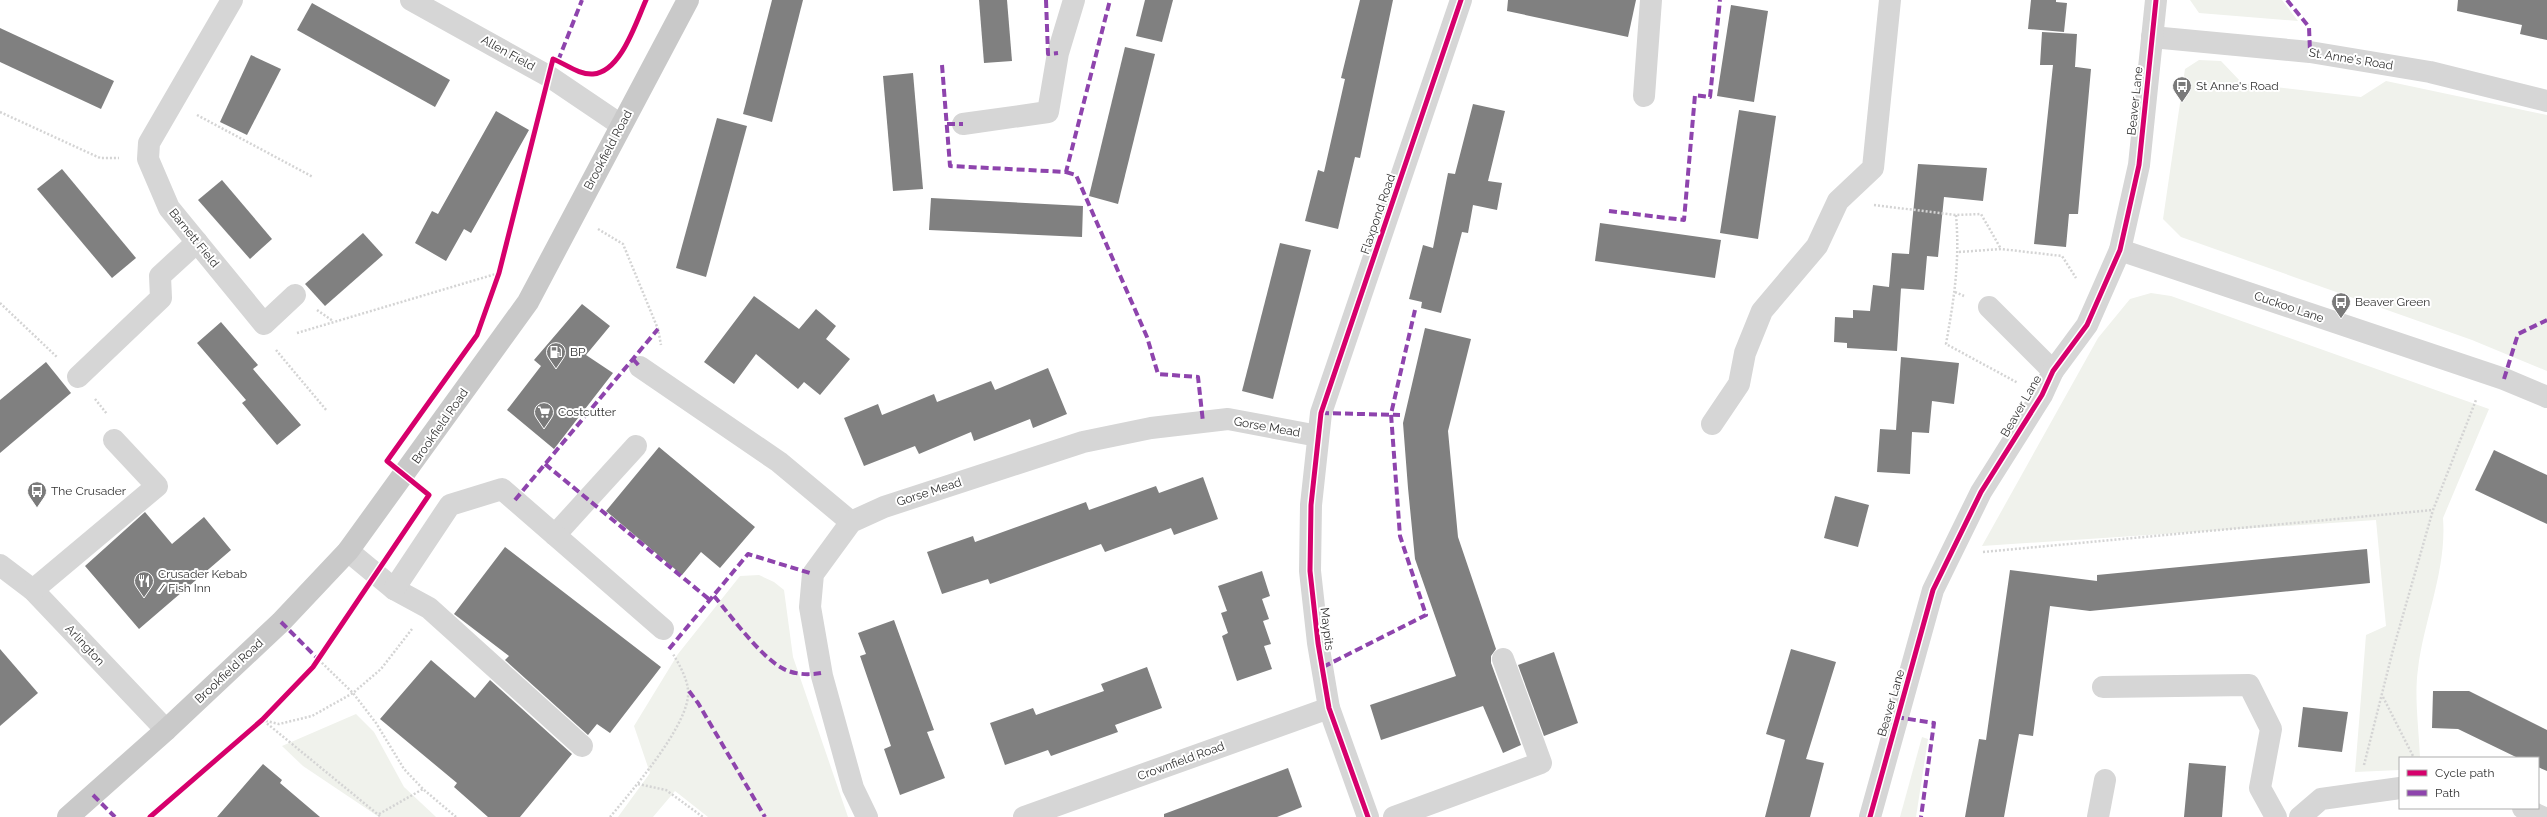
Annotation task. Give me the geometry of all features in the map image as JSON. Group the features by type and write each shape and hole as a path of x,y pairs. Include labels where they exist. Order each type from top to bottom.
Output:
{"main road":[{"name":"Brookfield Road","path":"68,817 166,730 281,622 348,551 528,302 688,0"}],"street":[{"path":"148,159 149,143 174,103 232,0"},
{"name":"Allen Field","path":"411,0 550,77 621,125"},
{"path":"963,124 1048,112 1058,53 1074,0"},
{"name":"Flaxpond Road","path":"1318,436 1321,413 1461,0"},
{"path":"1644,96 1651,0"},
{"path":"1712,424 1739,384 1745,353 1762,311 1817,246 1838,200 1873,168 1890,0"},
{"name":"Beaver Lane","path":"1870,817 1933,590 1981,492 2042,395 2053,371 2087,325 2120,250 2138,164 2156,0"},
{"name":"St. Anne's Road","path":"2152,37 2317,53 2430,72 2547,101"},
{"name":"Barnett Field","path":"148,159 169,208 267,333"},
{"path":"78,377 161,298 160,276 197,242"},
{"name":"Cuckoo Lane","path":"2120,250 2504,379 2547,397"},
{"path":"267,333 295,295"},
{"path":"1989,307 2053,371"},
{"path":"648,373 779,462 851,522"},
{"name":"Gorse Mead","path":"867,817 853,788 822,676 810,607 813,574 851,522 884,507 1083,442 1151,428 1228,420 1318,436"},
{"name":"Maypits","path":"1318,436 1311,505 1310,571 1318,643 1328,708 1368,817"},
{"path":"33,590 157,486 114,440"},
{"path":"555,535 636,446"},
{"path":"394,589 450,505 502,489 663,629"},
{"path":"348,551 394,589 429,608 582,746"},
{"name":"Arlington","path":"1,568 33,590 166,730"},
{"path":"1394,817 1541,763 1503,659"},
{"path":"2103,687 2249,685 2271,729 2260,788 2276,817"},
{"name":"Crownfield Road","path":"1031,816 1328,708"},
{"path":"2098,817 2105,780"},
{"path":"2300,817 2321,799 2399,788"},
{"path":"2525,809 2542,817"}],"path":[{"path":"174,103 313,177"},
{"path":"0,112 100,158 148,159"},
{"path":"1838,200 1956,215 1981,214 2001,249"},
{"path":"572,218 607,232 623,244 658,329 660,344 673,354 648,373"},
{"path":"1959,252 2001,249 2062,256 2078,283"},
{"path":"496,280 501,265"},
{"path":"327,411 267,333 334,321 499,273"},
{"path":"2356,795 2393,650 2433,510 2486,374"},
{"path":"1949,556 2433,510"},
{"path":"262,720 279,724 312,716 353,693 381,669 429,608"},
{"path":"610,817 638,784 667,745 684,709 689,691 679,663 669,649 663,629"},
{"path":"323,653 317,661 353,693 376,723 404,769 423,789 456,817"},
{"path":"2382,697 2413,757"},
{"path":"256,725 267,715"},
{"path":"262,720 381,817"},
{"path":"638,784 666,790 703,817"},
{"path":"378,814 423,789"}],"shaded area":[{"path":"2190,0 2282,0 2298,21 2199,13"},
{"path":"2199,60 2221,61 2242,83 2361,97 2386,81 2547,115 2547,371 2472,340 2181,237 2163,219 2185,69"},
{"path":"2151,293 2171,296 2489,409 2443,518 2442,556 2421,650 2417,679 2420,757 2399,757 2399,770 2355,772 2366,635 2386,626 2376,520 1982,546 2098,338 2130,299"},
{"path":"759,575 774,582 784,590 793,657 848,817 708,817 675,791 653,817 618,817 650,773 634,726 678,654 740,576"},
{"path":"356,714 374,732 404,787 436,817 379,817 303,766 282,746"},
{"path":"1922,737 1928,739 1916,817 1900,817"}],"building":[{"path":"772,0 803,0 772,122 743,114"},
{"path":"979,0 1007,0 1012,61 984,63"},
{"path":"1145,0 1173,0 1162,42 1136,36"},
{"path":"1360,0 1393,0 1360,158 1355,157 1338,229 1305,221 1318,170 1324,172 1345,79 1341,78"},
{"path":"1508,0 1636,0 1628,37 1507,11"},
{"path":"2031,0 2056,0 2056,2 2067,3 2064,32 2028,29"},
{"path":"2458,0 2547,0 2547,40 2520,34 2522,25 2457,11"},
{"path":"312,3 450,80 435,107 297,30"},
{"path":"1731,5 1768,11 1754,102 1717,96"},
{"path":"0,28 114,81 101,109 0,62"},
{"path":"2042,32 2077,34 2075,67 2091,69 2078,214 2069,214 2066,247 2034,244 2053,65 2040,65"},
{"path":"1125,47 1155,54 1118,204 1089,196"},
{"path":"251,55 281,69 247,135 220,122"},
{"path":"913,73 923,189 893,191 883,76"},
{"path":"1473,104 1505,111 1488,181 1502,183 1497,210 1473,205 1468,233 1462,232 1441,313 1421,308 1422,302 1409,299 1423,245 1433,248 1448,173 1455,174"},
{"path":"1739,110 1776,116 1758,239 1720,233"},
{"path":"496,111 529,130 471,233 464,229 446,261 415,243 432,211 438,214"},
{"path":"717,118 747,126 706,277 676,268"},
{"path":"1918,164 1987,168 1983,201 1944,197 1938,257 1927,256 1924,290 1901,288 1897,351 1847,348 1847,343 1834,342 1835,317 1853,318 1853,310 1870,311 1873,285 1889,287 1892,253 1909,254"},
{"path":"62,169 136,258 112,278 37,189"},
{"path":"222,180 272,239 250,259 198,200"},
{"path":"931,198 1083,206 1082,237 929,230"},
{"path":"1600,223 1721,240 1715,278 1595,261"},
{"path":"363,233 383,255 325,306 305,284"},
{"path":"1280,243 1311,250 1273,399 1242,391"},
{"path":"754,296 799,329 816,309 836,326 826,339 850,359 820,395 804,382 798,389 756,354 734,384 704,362"},
{"path":"582,304 610,326 586,355 613,373 554,449 507,410 541,366 534,360"},
{"path":"221,322 258,365 253,369 301,425 277,445 242,403 246,400 197,343"},
{"path":"1425,328 1471,339 1448,431 1458,537 1496,649 1491,656 1491,663 1521,745 1503,753 1483,706 1381,740 1370,705 1456,676 1415,559 1408,488 1403,423"},
{"path":"1901,357 1959,363 1954,404 1932,401 1929,433 1912,432 1910,474 1877,472 1880,429 1896,430"},
{"path":"46,362 71,393 0,453 0,400"},
{"path":"1048,368 1067,414 1033,428 1030,419 974,441 971,432 919,454 915,446 864,466 844,418 878,404 882,415 934,394 937,402 991,381 995,390"},
{"path":"659,447 755,527 720,568 701,552 682,575 606,511"},
{"path":"2494,450 2547,475 2547,524 2475,490"},
{"path":"1203,477 1218,519 1174,535 1171,528 1105,552 1101,544 990,584 988,579 942,594 927,552 973,536 975,542 1086,502 1089,510 1156,486 1159,493"},
{"path":"1835,496 1869,505 1858,547 1824,538"},
{"name":"Crusader Kebab / Fish Inn","path":"145,512 172,544 204,517 231,550 139,629 85,566"},
{"path":"505,547 661,667 610,733 597,724 588,735 505,660 509,656 454,614"},
{"path":"2367,549 2370,583 2090,611 2050,606 2033,736 2019,734 2004,817 1965,817 1979,739 1986,740 2010,570 2097,581 2097,575"},
{"path":"1262,571 1270,596 1262,599 1269,619 1263,621 1271,644 1264,646 1272,669 1237,681 1222,636 1228,633 1221,613 1227,611 1218,586"},
{"path":"894,620 934,730 927,732 945,778 900,795 884,749 891,746 860,656 866,654 858,633"},
{"path":"0,649 38,693 0,726"},
{"path":"1791,649 1836,662 1806,759 1824,763 1810,817 1765,817 1785,740 1766,734"},
{"path":"1554,652 1578,723 1544,736 1518,665"},
{"path":"431,660 475,698 490,680 572,754 520,817 488,817 454,787 457,783 380,719"},
{"path":"1147,667 1162,708 1115,725 1118,732 1051,756 1048,750 1005,765 990,723 1033,708 1036,715 1104,691 1101,684"},
{"path":"2433,691 2469,691 2547,730 2547,771 2539,767 2539,757 2516,757 2458,729 2432,728"},
{"path":"2303,707 2348,712 2342,752 2298,747"},
{"path":"2189,763 2226,766 2222,817 2184,817"},
{"path":"263,764 282,780 280,783 320,817 217,817"},
{"path":"1288,768 1302,807 1277,817 1164,817 1164,814"}],"marked path":[{"path":"558,61 582,0"},
{"path":"1046,0 1048,54 1058,53"},
{"path":"942,65 950,166 1066,172 1110,0"},
{"path":"1609,211 1684,220 1695,95 1710,97 1720,0"},
{"path":"2287,0 2309,27 2310,52"},
{"path":"947,124 963,124"},
{"path":"1066,172 1076,175 1147,337 1158,374 1198,377 1203,422"},
{"path":"1323,667 1426,615 1400,536 1391,414 1415,310"},
{"path":"2504,379 2518,334 2547,320"},
{"path":"515,500 658,329"},
{"path":"633,359 640,367"},
{"path":"1321,413 1400,415"},
{"path":"545,464 710,600"},
{"path":"669,649 748,554 813,574"},
{"path":"714,596 746,635 773,662 782,668 796,673 821,673"},
{"path":"281,622 319,660"},
{"path":"689,691 698,703 765,817"},
{"path":"1896,717 1934,723 1921,817"},
{"path":"93,795 115,817"}],"cycle path":[{"path":"150,817 262,720 313,667 429,495 387,461 477,335 499,273 553,59 583,73 593,74 603,71 612,65 619,56 632,33 646,0"},
{"path":"1368,817 1329,708 1318,643 1310,571 1311,505 1321,413 1461,0"},
{"path":"1870,817 1933,590 1981,492 2042,395 2053,371 2087,325 2120,250 2139,165 2156,0"}],"place":[{"name":"St Anne's Road","path":"2182,103"},
{"name":"Beaver Green","path":"2341,319"},
{"name":"BP","path":"556,369"},
{"name":"Costcutter","path":"544,429"},
{"name":"The Crusader","path":"37,508"},
{"name":"Crusader Kebab / Fish Inn","path":"144,598"}]}
